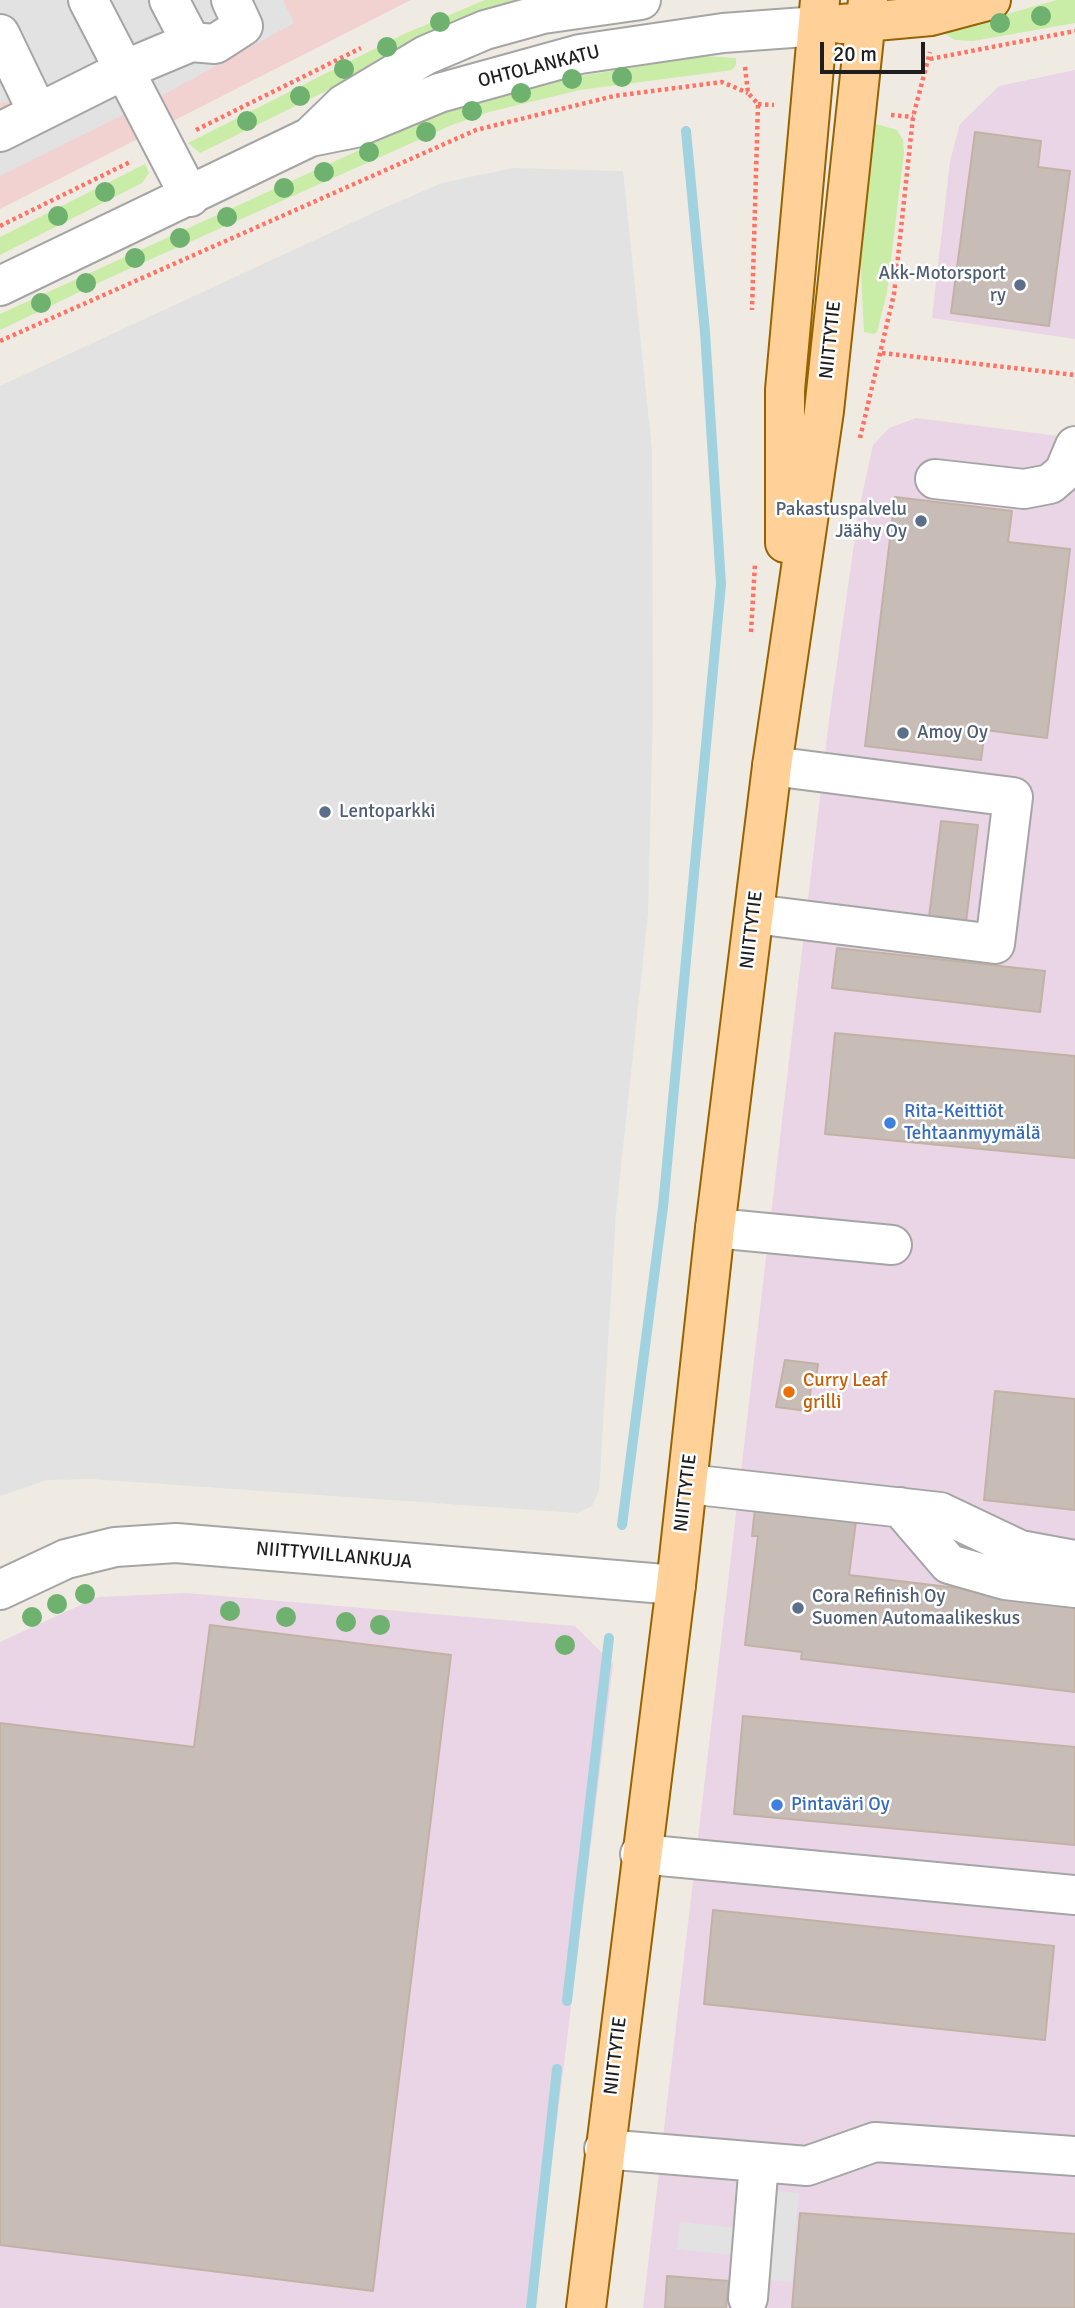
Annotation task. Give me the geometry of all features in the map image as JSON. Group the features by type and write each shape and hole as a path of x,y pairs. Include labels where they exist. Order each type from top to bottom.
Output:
{"main road":[{"path":"819,13 867,11 930,16 991,0"},
{"name":"NIITTYTIE","path":"586,2308 640,1854 676,1585 715,1228 772,766 824,411 867,11"},
{"name":"NIITTYTIE","path":"784,678 785,390 819,13"}],"street":[{"path":"88,0 190,197"},
{"path":"169,0 191,42"},
{"path":"0,132 124,71 191,42 215,44 243,26 230,0"},
{"name":"OHTOLANKATU","path":"310,137 344,104 438,50 485,30 543,14 641,0"},
{"name":"OHTOLANKATU","path":"0,286 310,137 355,128 439,93 580,54 742,32 819,13"},
{"path":"0,34 38,113"},
{"path":"935,479 1024,489 1050,484 1064,472 1075,446"},
{"path":"754,914 995,944 1013,797 772,766"},
{"path":"715,1228 892,1245"},
{"path":"688,1484 940,1512 1020,1550 1075,1560"},
{"path":"901,1507 948,1564 1004,1580 1075,1588"},
{"name":"NIITTYVILLANKUJA","path":"0,1590 66,1559 115,1547 176,1543 676,1585"},
{"path":"640,1854 1075,1895"},
{"path":"604,2149 807,2165 875,2142 1075,2156"},
{"path":"748,2298 759,2162"}],"path":[{"path":"930,59 1075,31"},
{"path":"742,32 748,93"},
{"path":"0,226 372,42"},
{"path":"0,341 476,130 538,112 614,96 722,82 748,93 758,104 751,283 753,321"},
{"path":"882,353 1075,375"},
{"path":"751,644 756,553"}],"shaded area":[{"path":"0,0 411,0 0,209"},
{"path":"0,0 283,0 294,23 161,96 0,176 0,125 19,111 11,101 0,103"},
{"path":"1075,70 1075,339 932,318 950,161 960,124 999,86"},
{"name":"Lentoparkki","path":"513,168 623,171 652,450 653,710 648,914 616,1213 599,1491 592,1506 577,1513 91,1479 47,1480 0,1496 0,386 442,183"},
{"path":"916,418 1075,438 1075,2308 643,2308 829,720 859,509 873,445 889,428"},
{"path":"186,1593 575,1626 613,1664 534,2308 0,2308 0,1642 98,1597"},
{"path":"777,2191 799,2193 792,2282 769,2280"},
{"path":"680,2222 737,2228 734,2255 677,2249"}],"green space":[{"path":"485,0 542,0 377,66 200,153 188,143 404,34"},
{"path":"1057,0 1075,0 1075,23 973,41 955,40 942,32"},
{"path":"703,56 736,58 736,65 732,70 580,90 489,112 452,125 111,277 0,330 0,314 445,111 544,82"},
{"path":"873,123 897,130 903,140 904,153 887,292 877,332 874,334 864,332 859,235"},
{"path":"145,164 149,173 142,183 0,255 0,237"}],"building":[{"path":"975,132 1041,141 1038,167 1070,171 1049,326 951,313"},
{"path":"895,497 1012,511 1008,542 1070,549 1047,738 985,730 981,760 865,746"},
{"path":"941,821 978,825 966,922 929,917"},
{"path":"837,948 1045,971 1040,1012 832,988"},
{"path":"835,1033 1075,1056 1075,1158 825,1134"},
{"path":"785,1360 818,1364 816,1378 812,1378 808,1411 776,1407"},
{"path":"995,1391 1075,1399 1075,1510 984,1500"},
{"path":"755,1508 856,1521 849,1575 1075,1602 1075,1692 801,1659 802,1652 745,1645 758,1536 752,1536"},
{"path":"210,1625 451,1655 373,2291 0,2245 0,1723 194,1747"},
{"path":"743,1716 1075,1747 1075,1845 734,1814"},
{"path":"713,1910 1054,1946 1045,2040 704,2004"},
{"path":"800,2213 1075,2234 1075,2308 792,2308"},
{"path":"667,2276 729,2281 726,2308 665,2308"}],"waterway":[{"path":"622,1525 663,1207 721,584 705,332 686,131"},
{"path":"567,2001 609,1638"},
{"path":"531,2308 557,2069"}],"place":[{"name":"Akk-Motorsport ry","path":"1020,285"},
{"name":"Pakastuspalvelu Jäähy Oy","path":"921,521"},
{"name":"Amoy Oy","path":"903,733"},
{"name":"Lentoparkki","path":"325,812"},
{"name":"Rita-Keittiöt Tehtaanmyymälä","path":"890,1123"},
{"name":"Curry Leaf grilli","path":"789,1392"},
{"name":"Cora Refinish Oy Suomen Automaalikeskus","path":"798,1608"},
{"name":"Pintaväri Oy","path":"777,1805"}]}
